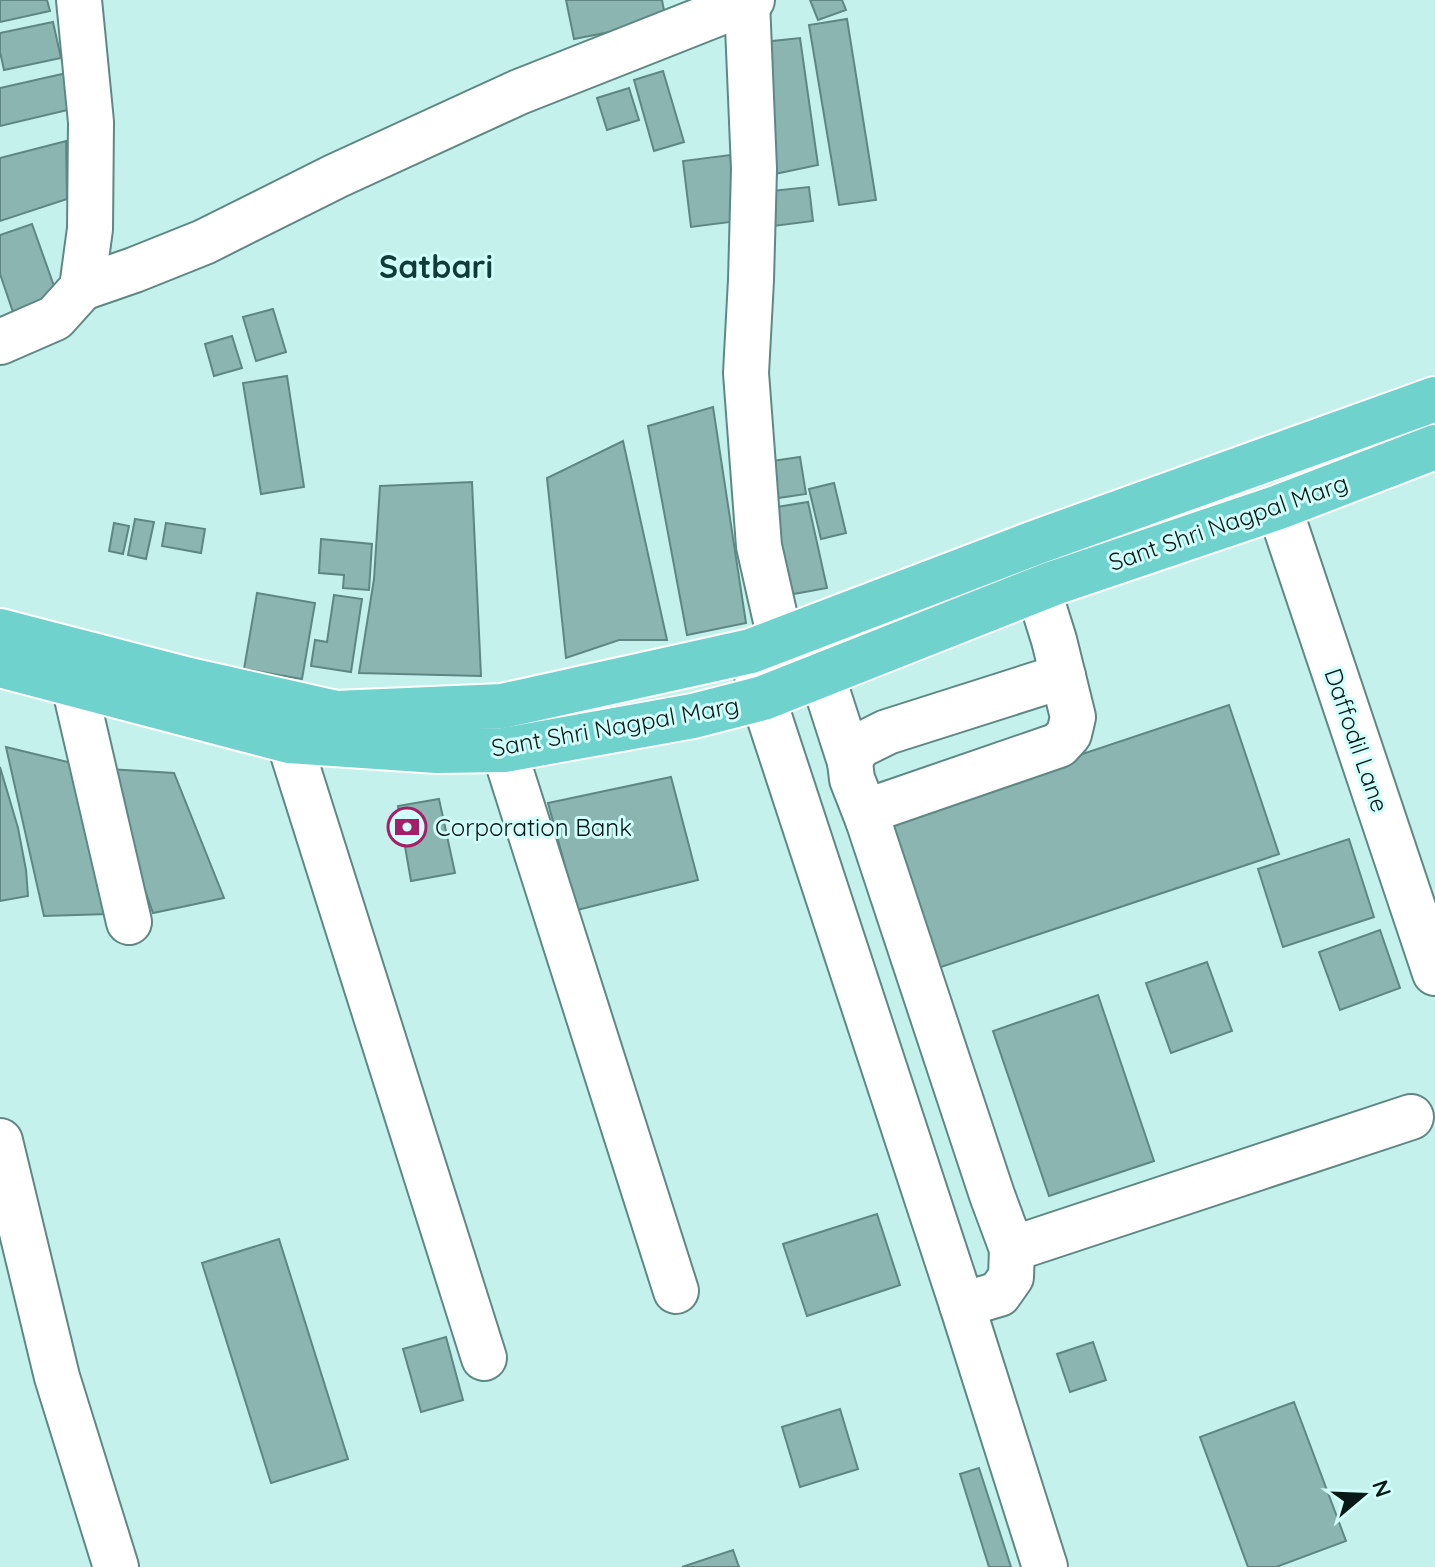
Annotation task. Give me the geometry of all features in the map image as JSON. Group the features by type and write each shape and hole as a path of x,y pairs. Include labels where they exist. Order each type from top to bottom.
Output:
{"main road":[{"name":"Sant Shri Nagpal Marg","path":"0,631 189,680 336,713 502,706 766,645 1037,542 1435,399"},
{"name":"Sant Shri Nagpal Marg","path":"0,665 289,741 437,751 504,750 693,716 763,698 1038,589 1279,507 1435,447"}],"street":[{"path":"79,0 91,122 90,229 82,288"},
{"path":"0,342 55,318 82,288 204,242 336,176 519,92 750,1 754,169 746,373 766,645 763,698 1045,1567"},
{"name":"Daffodil Lane","path":"1279,507 1435,973"},
{"path":"868,820 873,809 1059,745 1069,734 1073,717 1038,589"},
{"path":"822,675 850,762 852,779 1012,1249 1011,1277 999,1294 962,1305"},
{"path":"850,762 857,747 887,732 1063,676"},
{"path":"74,685 129,922"},
{"path":"289,741 484,1358"},
{"path":"504,750 676,1291"},
{"path":"1012,1249 1411,1117"},
{"path":"0,1141 57,1377 116,1567"}],"building":[{"path":"0,0 47,0 50,11 0,22"},
{"path":"566,0 662,0 666,21 574,39"},
{"path":"810,0 842,0 846,10 818,20"},
{"path":"847,19 876,200 839,205 809,25"},
{"path":"53,22 61,58 4,70 0,33"},
{"path":"800,38 818,165 770,175 754,43"},
{"path":"663,71 684,142 654,151 634,80"},
{"path":"71,72 76,108 0,126 0,88"},
{"path":"629,88 639,120 607,130 597,98"},
{"path":"66,141 67,199 0,221 0,158"},
{"path":"730,155 738,221 691,227 683,161"},
{"path":"809,187 813,221 766,227 762,192"},
{"path":"32,224 60,303 15,318 0,274 0,235"},
{"path":"273,309 286,352 256,361 243,317"},
{"path":"232,336 242,368 214,376 205,344"},
{"path":"287,376 304,487 261,494 243,383"},
{"path":"713,407 746,623 687,635 648,426"},
{"path":"623,441 667,640 619,640 566,658 547,478"},
{"path":"800,457 806,494 778,498 772,461"},
{"path":"472,482 481,676 359,673 374,579 380,486"},
{"path":"834,483 846,533 821,539 809,489"},
{"path":"808,502 827,588 777,597 764,509"},
{"path":"135,519 154,522 146,559 128,555"},
{"path":"114,523 129,526 123,554 109,551"},
{"path":"166,523 205,529 201,553 162,546"},
{"path":"321,539 372,544 369,590 343,588 344,575 319,573"},
{"path":"257,593 315,603 302,679 244,669"},
{"path":"334,595 362,599 351,672 311,666 315,640 327,642"},
{"path":"1229,705 1279,854 932,970 882,821"},
{"path":"6,747 72,763 108,914 44,916"},
{"path":"0,767 18,828 28,896 0,901"},
{"path":"108,769 174,773 224,898 153,913 128,843"},
{"path":"671,777 698,880 577,910 548,803"},
{"path":"439,799 455,873 411,881 398,806"},
{"path":"1349,839 1374,917 1283,947 1258,869"},
{"path":"1380,930 1400,988 1340,1010 1319,952"},
{"path":"1207,962 1232,1031 1171,1053 1146,983"},
{"path":"1098,995 1154,1161 1049,1196 993,1031"},
{"path":"877,1214 900,1285 807,1316 783,1244"},
{"path":"279,1239 348,1459 271,1483 202,1263"},
{"path":"446,1337 463,1400 421,1412 403,1349"},
{"path":"1093,1342 1106,1380 1070,1392 1057,1354"},
{"path":"1294,1402 1346,1541 1276,1567 1248,1567 1200,1437"},
{"path":"840,1409 858,1469 800,1487 782,1427"},
{"path":"979,1468 1011,1567 989,1567 960,1474"},
{"path":"733,1550 739,1567 682,1567"}],"place":[{"name":"Corporation Bank","path":"407,827"}],"district":[{"name":"Satbari","path":"436,266"}]}
